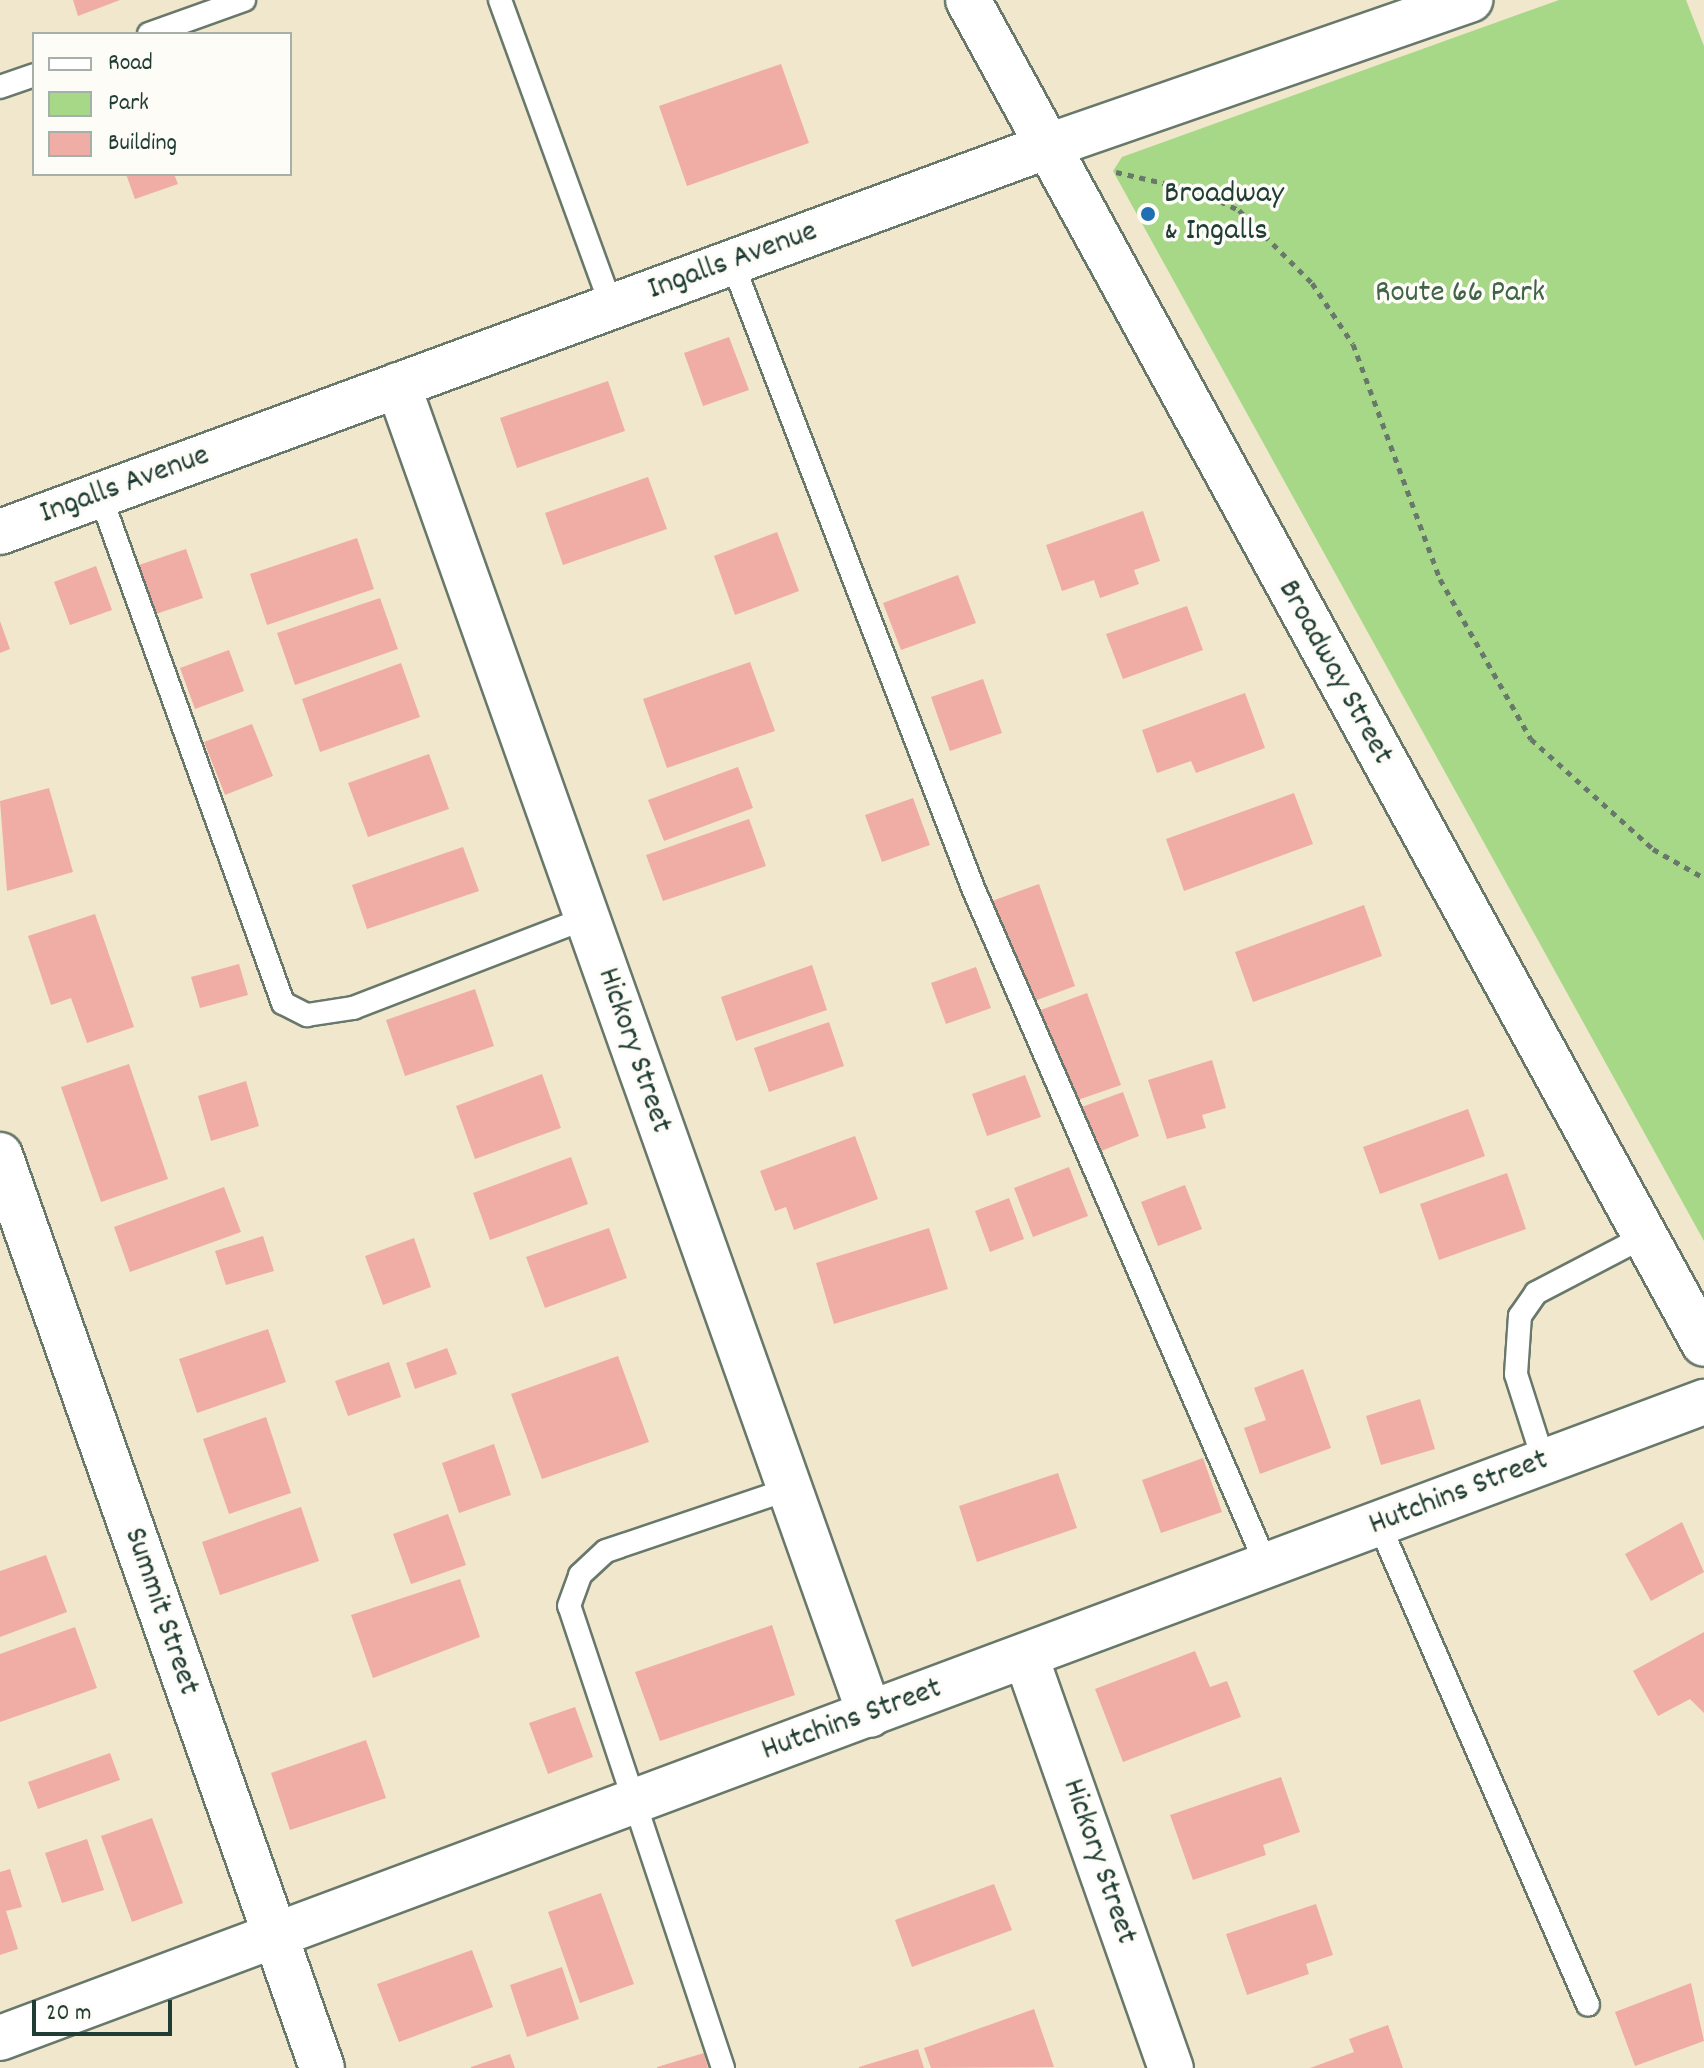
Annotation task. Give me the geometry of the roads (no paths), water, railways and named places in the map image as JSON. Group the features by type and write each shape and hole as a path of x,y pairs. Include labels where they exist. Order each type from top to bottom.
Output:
{"street":[{"name":"Broadway Street","path":"968,0 1704,1344"},
{"name":"Ingalls Avenue","path":"0,532 1048,146 1470,0"},
{"name":"Hickory Street","path":"398,385 786,1490 870,1715"},
{"name":"Summit Street","path":"0,1155 322,2068"},
{"name":"Hutchins Street","path":"0,2038 1704,1402"},
{"name":"Hickory Street","path":"1026,1657 1171,2068"}],"lane":[{"path":"155,32 244,0"},
{"path":"500,0 612,307"},
{"path":"0,87 32,76"},
{"path":"732,262 973,888 1267,1566"},
{"path":"100,495 283,1003 307,1015 353,1008 586,918"},
{"path":"1544,1462 1516,1374 1520,1316 1536,1293 1645,1236"},
{"path":"723,2068 569,1606 580,1575 606,1551 786,1490"},
{"path":"1379,1524 1588,2005"}],"place":[{"name":"Broadway & Ingalls","path":"1148,214"}],"park label":[{"name":"Route 66 Park","path":"1460,294"}]}
